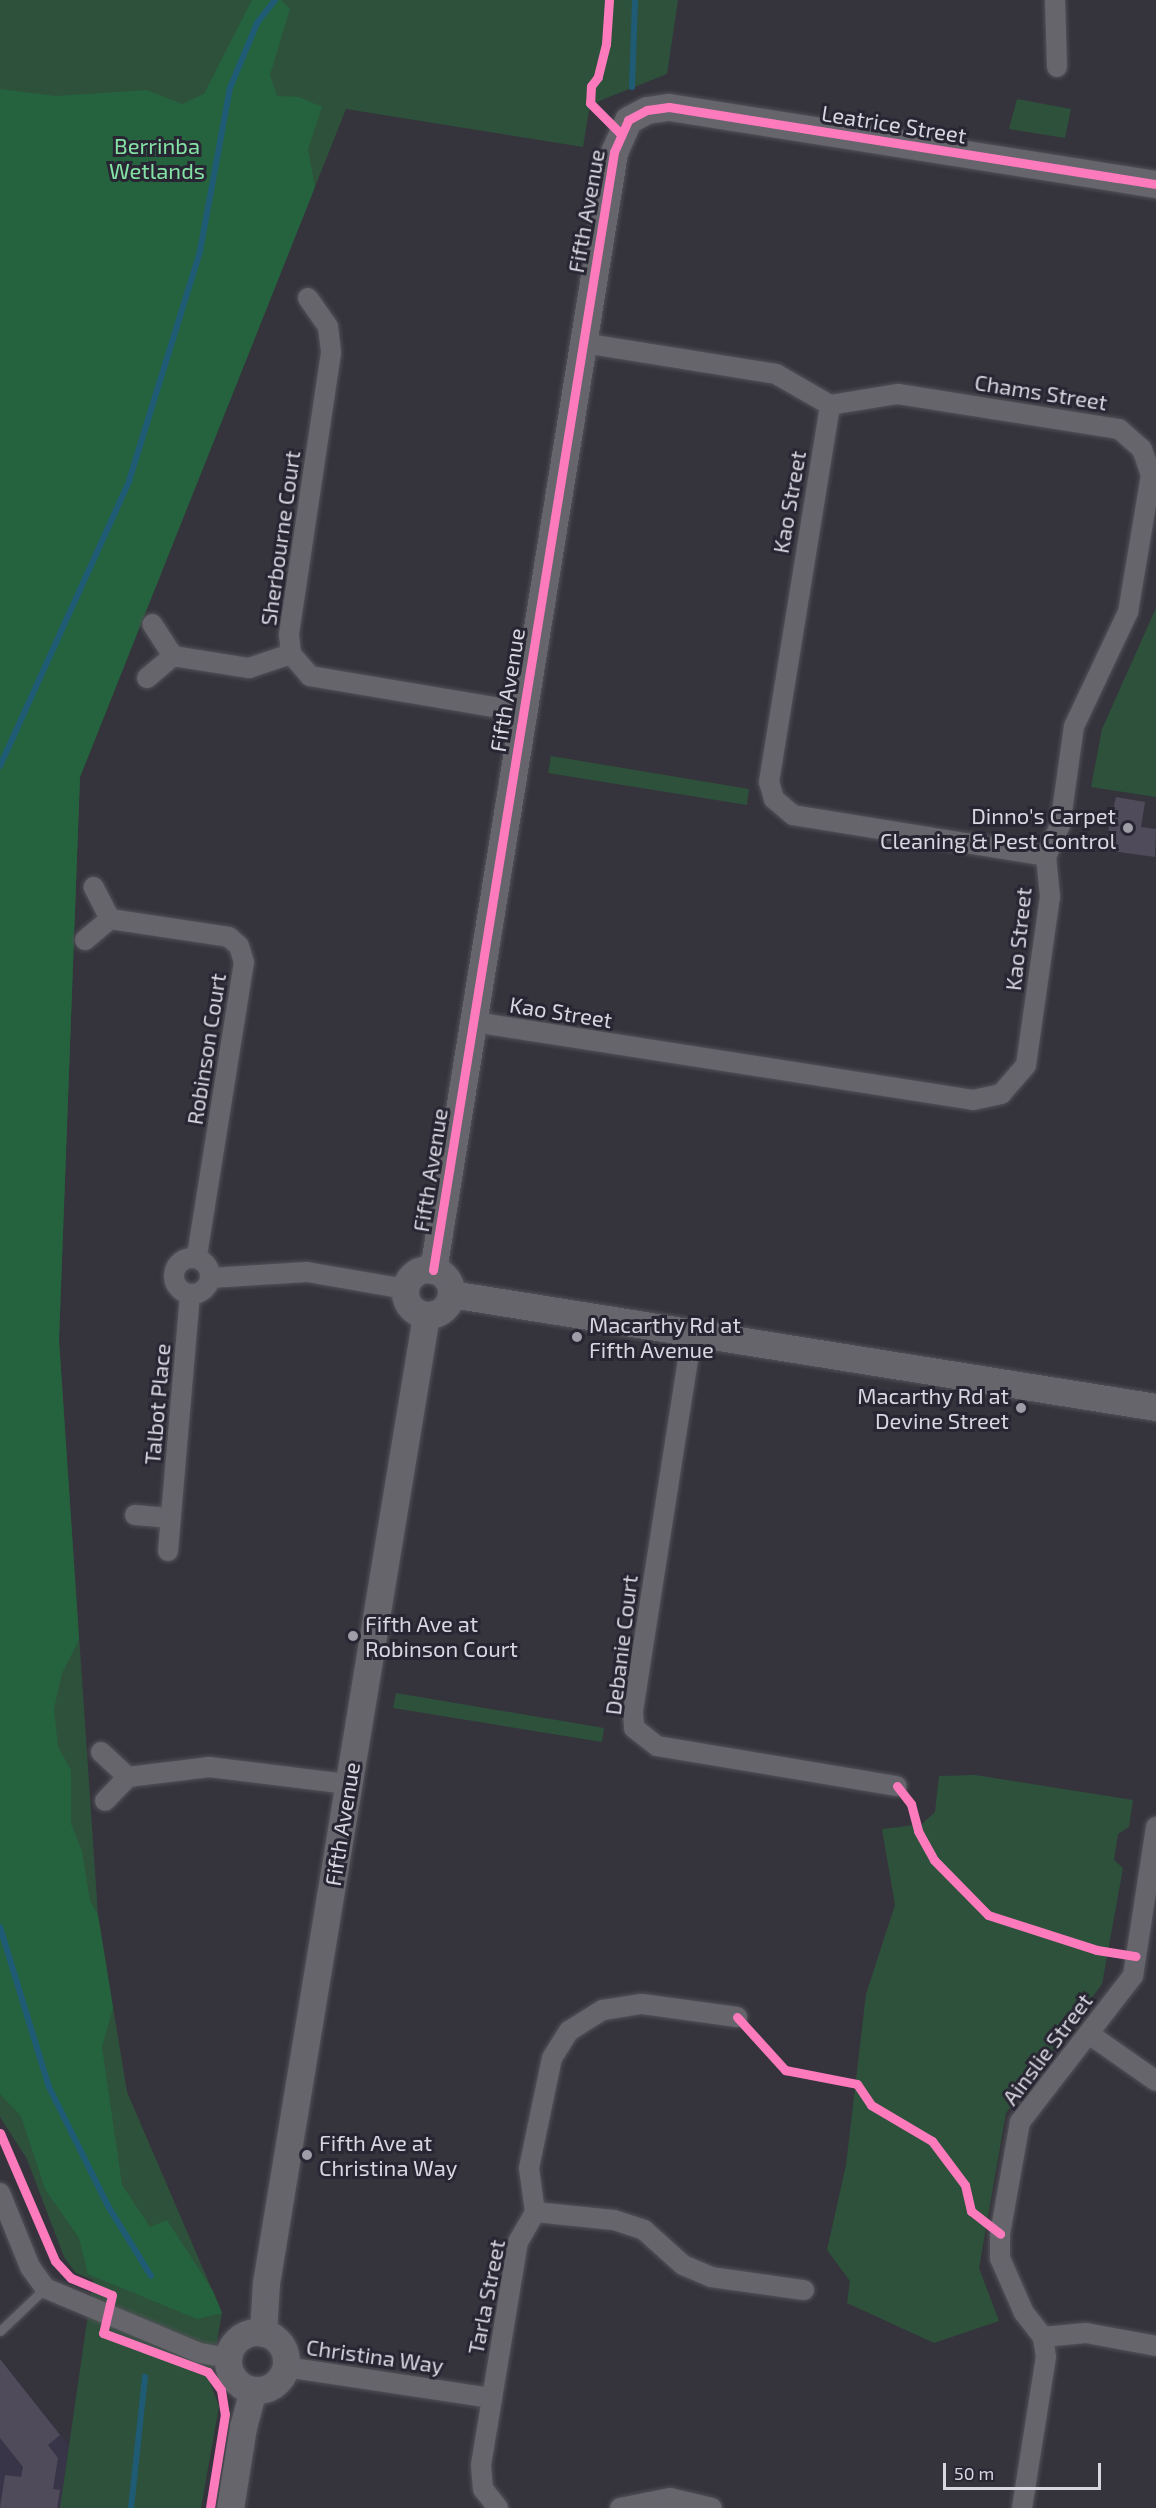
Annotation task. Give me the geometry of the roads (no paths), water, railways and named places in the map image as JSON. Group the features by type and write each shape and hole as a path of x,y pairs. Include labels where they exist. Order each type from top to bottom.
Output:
{"street":[{"path":"1055,0 1057,67"},
{"name":"Leatrice Street","path":"628,120 647,110 669,107 1156,184"},
{"name":"Fifth Avenue","path":"433,1270 614,152 628,120"},
{"name":"Sherbourne Court","path":"308,298 328,327 332,353 289,635 291,654 310,676 523,712"},
{"path":"583,343 776,374 830,405"},
{"name":"Chams Street","path":"830,405 898,394 1119,429 1142,449 1151,475 1128,612 1074,726 1060,825 1046,856"},
{"name":"Kao Street","path":"474,1022 973,1100 1001,1094 1026,1065 1050,897 1046,856 793,815 774,799 769,782 770,759 830,405"},
{"path":"152,624 173,656 249,668 291,654"},
{"path":"147,678 173,656"},
{"path":"85,940 110,919 94,887"},
{"name":"Robinson Court","path":"110,919 229,937 239,946 244,962 197,1257"},
{"path":"197,1257 207,1265 210,1278 201,1292 190,1294 177,1287 173,1272 182,1260 197,1257"},
{"path":"433,1270 445,1276 451,1294 445,1307 426,1315 408,1303 405,1289 412,1276 433,1270"},
{"path":"210,1278 308,1272 405,1289"},
{"name":"Talbot Place","path":"168,1551 190,1294"},
{"path":"451,1294 1156,1407"},
{"name":"Fifth Avenue","path":"262,2333 266,2283 426,1315"},
{"name":"Debanie Court","path":"692,1334 633,1712 634,1728 657,1746 897,1786"},
{"path":"135,1515 171,1518"},
{"path":"101,1752 128,1777"},
{"path":"105,1801 128,1777 208,1767 348,1784"},
{"name":"Ainslie Street","path":"1043,2337 1024,2313 1000,2258 1000,2234 1020,2122 1132,1976 1154,1853 1156,1827"},
{"path":"737,2017 642,2004 603,2010 570,2031 552,2058 529,2168 536,2212 614,2220 644,2230 683,2265 711,2277 804,2290"},
{"path":"1089,2034 1156,2081"},
{"path":"0,2193 30,2266 45,2288 200,2353 228,2358"},
{"name":"Tarla Street","path":"498,2508 487,2497 480,2477 518,2242 536,2212"},
{"path":"253,2332 262,2333 284,2349 286,2367 270,2387 254,2390 232,2376 228,2358 236,2341 253,2332"},
{"path":"1022,2508 1046,2356 1043,2337 1086,2333 1156,2346"},
{"name":"Christina Way","path":"286,2367 492,2398"},
{"path":"230,2508 243,2427 254,2390"},
{"path":"620,2508 670,2498 712,2508"}],"lane":[{"path":"0,2331 45,2288"}],"waterway":[{"path":"0,766 129,481 200,251 230,88 257,23 275,0"},
{"path":"632,87 635,0"},
{"path":"0,1927 49,2087 108,2206 151,2276"},
{"path":"131,2508 145,2377"}],"place":[{"name":"Dinno's Carpet Cleaning & Pest Control","path":"1128,828"},
{"name":"Macarthy Rd at Fifth Avenue","path":"577,1337"},
{"name":"Macarthy Rd at Devine Street","path":"1021,1408"},
{"name":"Fifth Ave at Robinson Court","path":"353,1636"},
{"name":"Fifth Ave at Christina Way","path":"307,2155"}],"park label":[{"name":"Berrinba Wetlands","path":"157,158"}]}
